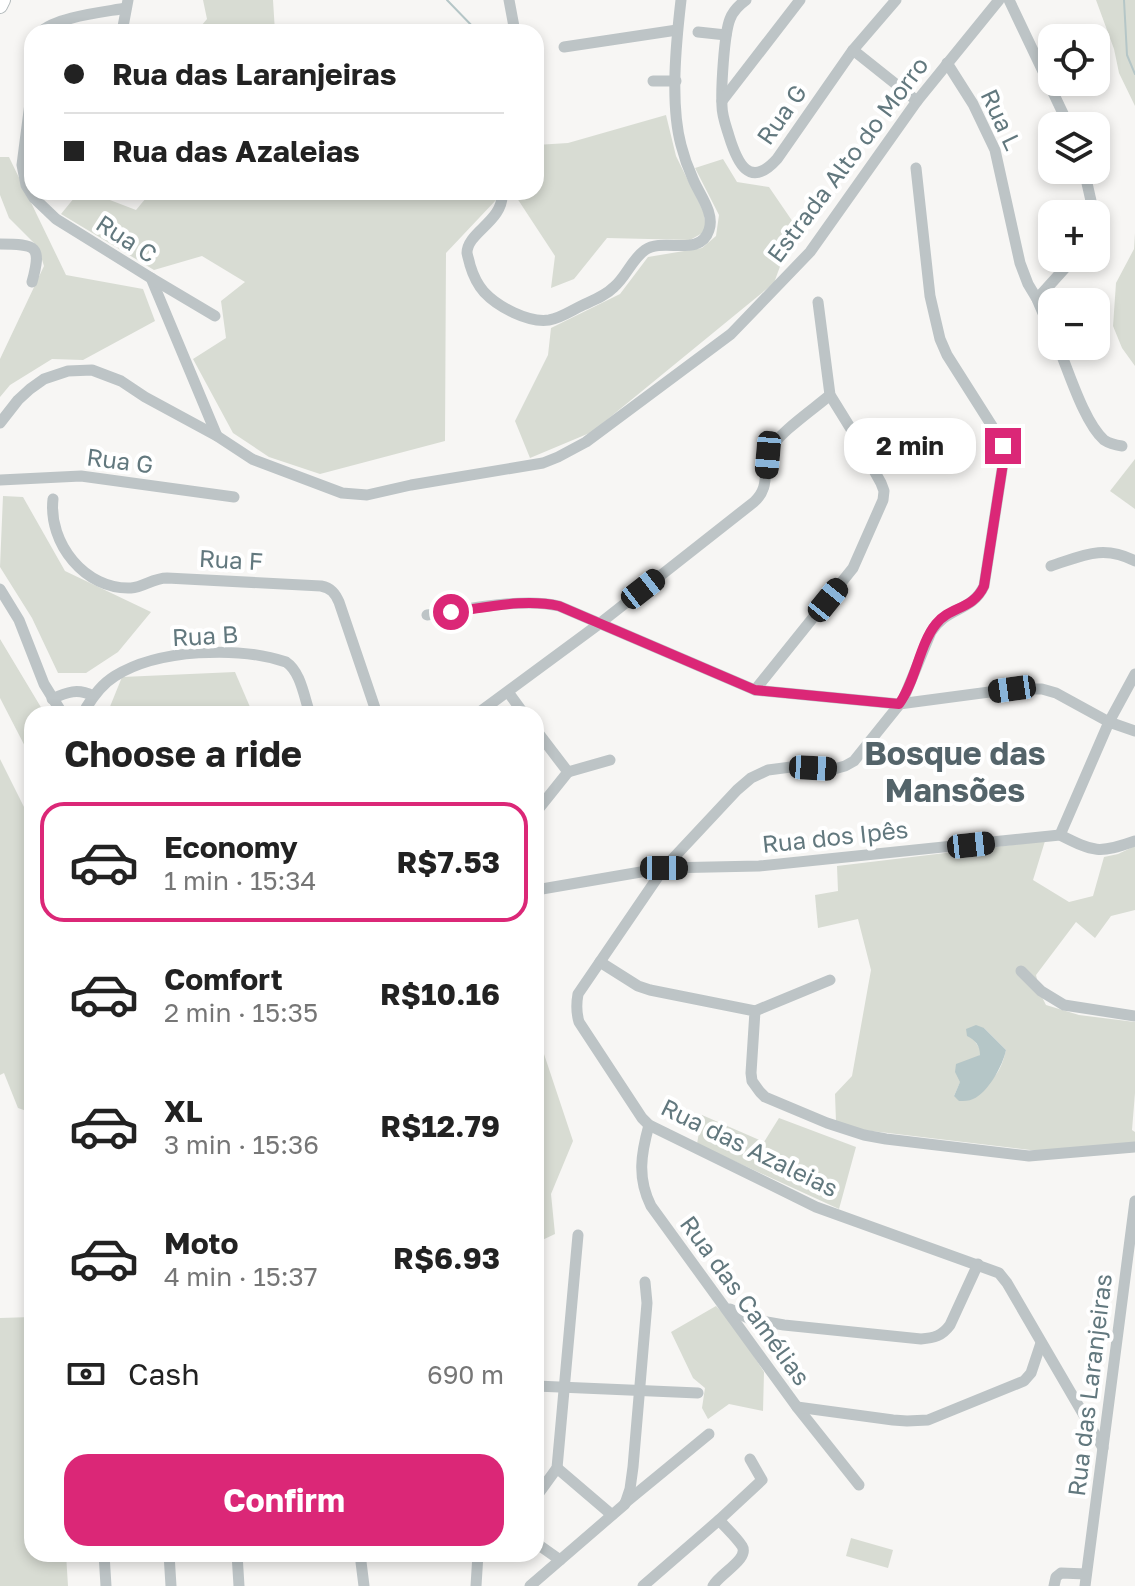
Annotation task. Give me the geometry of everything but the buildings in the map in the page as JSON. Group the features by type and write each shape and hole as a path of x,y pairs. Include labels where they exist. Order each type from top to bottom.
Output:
{"main road":[{"path":"0,6 3,0"}],"street":[{"path":"509,0 514,24"},
{"path":"503,200 500,209 470,244 467,252 469,261 486,294 522,315 536,319 553,319 604,295 618,284 640,254 654,245 688,245 704,240 711,226 710,218 688,167 676,121 677,30 681,0"},
{"name":"Rua G","path":"746,0 731,17 726,35 722,101 723,115 739,163 750,171 765,170 777,159 853,50 896,0"},
{"path":"722,101 800,0"},
{"name":"Estrada Alto do Morro","path":"0,423 18,400 44,379 68,371 92,370 121,381 252,459 353,495 543,463 574,450 731,334 810,252 917,101 999,0"},
{"path":"1009,0 1062,112"},
{"path":"50,24 127,4 123,24"},
{"path":"564,47 677,30"},
{"path":"698,32 726,35"},
{"path":"853,50 917,101"},
{"name":"Rua L","path":"947,63 973,104 995,150 1020,263 1037,299"},
{"path":"653,81 676,81"},
{"name":"Rua C","path":"24,151 24,175"},
{"name":"Rua das Azaleias","path":"916,168 930,296 940,339 999,437 1004,457 984,586 975,600 936,623 907,691 854,761 834,769 791,767 768,770 751,778 737,790 664,868 578,994 576,1014 649,1125 816,1207 999,1273 1103,1448"},
{"name":"Rua C","path":"36,200 56,219 151,278 217,436"},
{"path":"0,244 21,244 37,254 32,282"},
{"path":"1037,299 1061,272"},
{"path":"151,278 215,316"},
{"path":"755,690 853,568 883,500 881,483 830,395 818,302"},
{"path":"1064,360 1086,415 1097,433 1113,445 1122,446"},
{"path":"488,706 599,624 761,496 770,448 830,395"},
{"name":"Rua G","path":"0,480 81,476 234,497"},
{"name":"Rua F","path":"53,499 53,523 64,546 91,579 103,584 135,587 158,578 329,588 339,602 374,706"},
{"path":"1051,566 1099,552 1115,553 1135,561"},
{"path":"0,589 25,632 44,684 57,706"},
{"path":"427,615 544,602 755,690 899,704 1030,688 1056,693 1109,722 1135,731"},
{"name":"Rua B","path":"87,706 93,696 128,669 148,662 201,653 237,652 278,659 293,666 307,706"},
{"path":"1060,835 1109,722 1135,674"},
{"path":"52,699 76,691 93,696"},
{"path":"508,692 518,706"},
{"path":"544,740 568,772"},
{"path":"544,802 568,772 610,760"},
{"name":"Rua dos Ipês","path":"544,889 664,868 759,866 1060,835 1099,851 1135,841"},
{"path":"600,962 650,990 755,1011 830,980"},
{"path":"1021,971 1041,991 1064,1005 1135,1016"},
{"path":"755,1011 751,1073 754,1085 765,1097 827,1123 886,1139 1029,1156 1135,1147"},
{"name":"Rua das Camélias","path":"649,1125 641,1161 641,1177 647,1198 797,1407 859,1485"},
{"name":"Rua das Laranjeiras","path":"1067,1572 1086,1580 1135,1201"},
{"path":"544,1486 557,1468 578,1235"},
{"path":"726,1307 750,1319 784,1325 931,1339 950,1325 978,1264"},
{"path":"625,1504 633,1467 647,1303 645,1282"},
{"path":"797,1407 893,1420 928,1420 1024,1381 1031,1373 1041,1343"},
{"path":"544,1387 698,1393"},
{"path":"530,1586 709,1434"},
{"path":"643,1586 762,1480 750,1459"},
{"path":"557,1468 612,1515"},
{"path":"713,1586 745,1552 719,1520"},
{"path":"544,1549 560,1560"},
{"path":"104,1562 106,1586"},
{"path":"170,1562 171,1586"},
{"path":"238,1562 239,1586"},
{"path":"361,1562 364,1586"},
{"path":"476,1586 478,1562"},
{"path":"1054,1586 1058,1575 1067,1572"},
{"path":"1064,1586 1067,1572"}],"shaded area":[{"path":"203,0 273,0 274,24 203,24 207,19"},
{"path":"1096,0 1135,0 1135,106 1119,73 1110,38 1110,24 1105,24"},
{"path":"666,115 676,156 704,213 706,231 690,240 607,238 574,279 551,288 555,256 518,200 544,200 544,144 568,143"},
{"path":"0,157 9,157 24,188 24,200 30,200 66,275 143,289 155,321 83,360 52,359 10,385 0,397 0,359 44,266 38,247 9,218 0,195"},
{"path":"723,159 737,182 769,187 795,225 774,283 592,432 530,458 515,421 548,355 551,328 620,294 648,257 702,248 716,236 719,215 695,168"},
{"path":"72,200 110,200 136,210 144,200 496,200 446,253 445,441 320,474 269,457 233,433 193,359 226,338 221,301 245,282 202,256 154,270 61,214"},
{"path":"1135,233 1135,366 1122,348 1113,326 1116,283 1134,249"},
{"path":"1135,459 1135,509 1110,491"},
{"path":"3,496 23,497 65,571 151,612 118,652 86,673 58,673 32,618 0,567"},
{"path":"0,639 40,706 24,706 24,744 0,698"},
{"path":"235,672 250,706 110,706 122,677"},
{"path":"0,759 24,807 24,1110 18,1108 4,1073 0,1075"},
{"path":"1045,841 1033,880 1069,902 1093,896 1104,857 1135,846 1135,910 1111,916 1095,938 1076,922 1036,975 1046,1005 1079,1015 1135,1022 1132,1130 1135,1132 1135,1145 1038,1151 863,1130 836,1122 835,1094 852,1076 871,970 858,919 818,928 815,895 838,891 837,866","holes":["984,1028 1006,1050 994,1077 982,1086 954,1096 968,1069 980,1055 974,1040"]},
{"path":"976,1025 984,1028 1006,1050 998,1071 984,1091 971,1100 959,1101 954,1096 960,1082 955,1072 956,1064 980,1055 978,1046 967,1036 966,1029"},
{"path":"544,1054 573,1141 551,1194 555,1234 544,1239"},
{"path":"702,1115 764,1142 779,1118 856,1147 839,1209 697,1144"},
{"path":"716,1306 732,1322 764,1372 763,1411 729,1404 708,1419 702,1408 705,1388 693,1378 671,1332"},
{"path":"24,1317 24,1562 66,1562 68,1586 0,1586 0,1318"},
{"path":"851,1538 893,1550 888,1568 846,1556"}],"waterway":[{"path":"447,0 470,24"},
{"path":"1124,0 1127,55 1135,74"}],"district":[{"name":"Bosque das Mansões","path":"955,772"}],"route":[{"path":"451,612 544,602 755,690 899,704 936,623 981,594 987,575 1003,446"}]}
